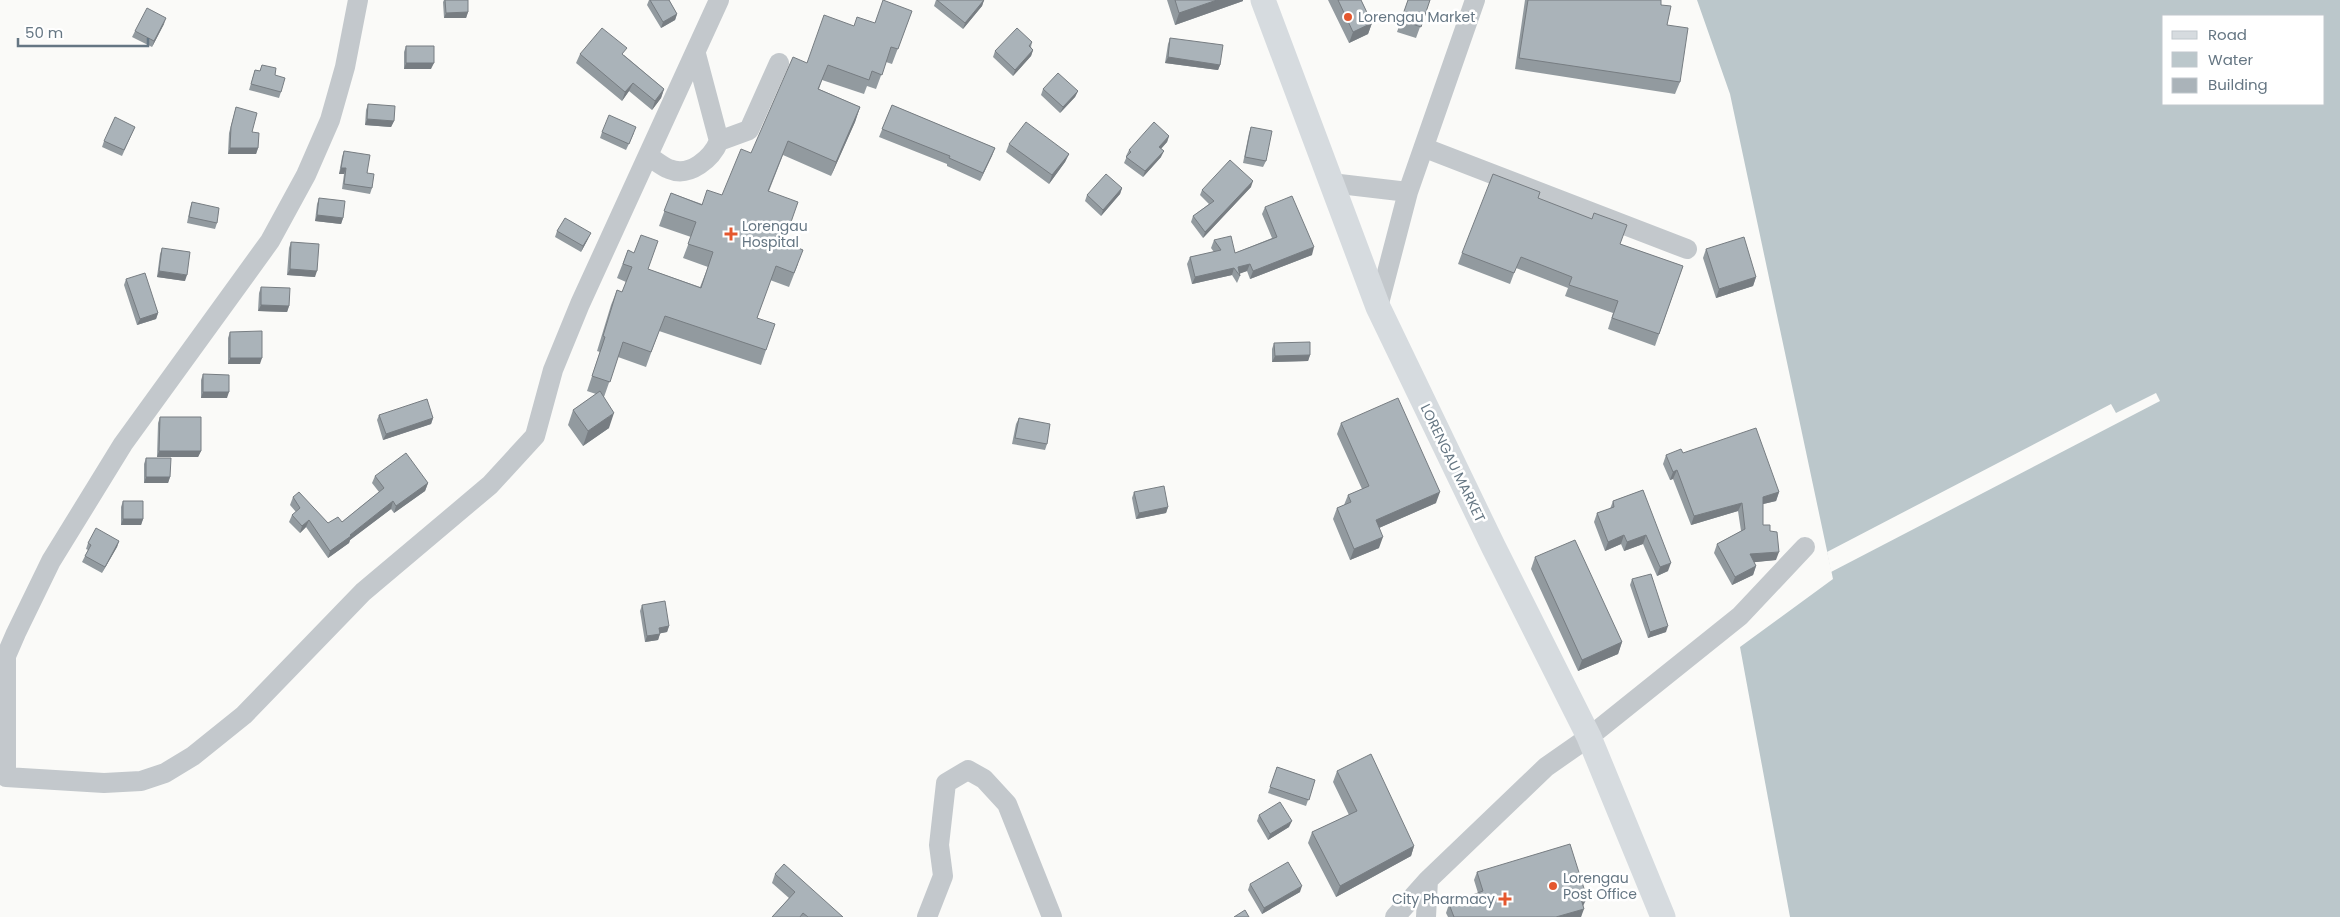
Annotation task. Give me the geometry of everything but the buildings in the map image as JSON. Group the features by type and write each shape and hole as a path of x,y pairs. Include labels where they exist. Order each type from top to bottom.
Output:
{"main road":[{"name":"LORENGAU MARKET","path":"1263,0 1378,307 1493,546 1589,737 1663,917"}],"street":[{"path":"358,0 345,67 330,120 306,175 270,241 123,444 52,561 16,633 6,656 3,777 104,783 140,781 165,773 193,756 244,715 363,592 490,485 535,436 553,370 580,304 696,54 719,0"},
{"path":"1378,307 1408,192 1425,148 1475,0"},
{"path":"648,156 669,169 677,171 686,170 707,160 714,153 719,141 696,54"},
{"path":"719,141 749,130 779,63"},
{"path":"1425,148 1687,249"},
{"path":"1331,183 1408,192"},
{"path":"1395,917 1428,880 1546,767 1589,737 1740,616 1806,547"},
{"path":"927,917 943,876 939,845 946,783 968,770 984,779 1007,804 1052,917"},
{"path":"1426,917 1428,880"}],"water":[{"path":"1697,0 2340,0 2340,917 1790,917 1740,647 1833,579 1730,94"}],"pier":[{"path":"2156,393 2160,401 1831,572 1827,552 2111,404 2116,413"}],"place":[{"name":"Lorengau Market","path":"1348,17"},
{"name":"Lorengau Hospital","path":"731,234"},
{"name":"Lorengau Post Office","path":"1553,886"},
{"name":"City Pharmacy","path":"1505,899"}]}
